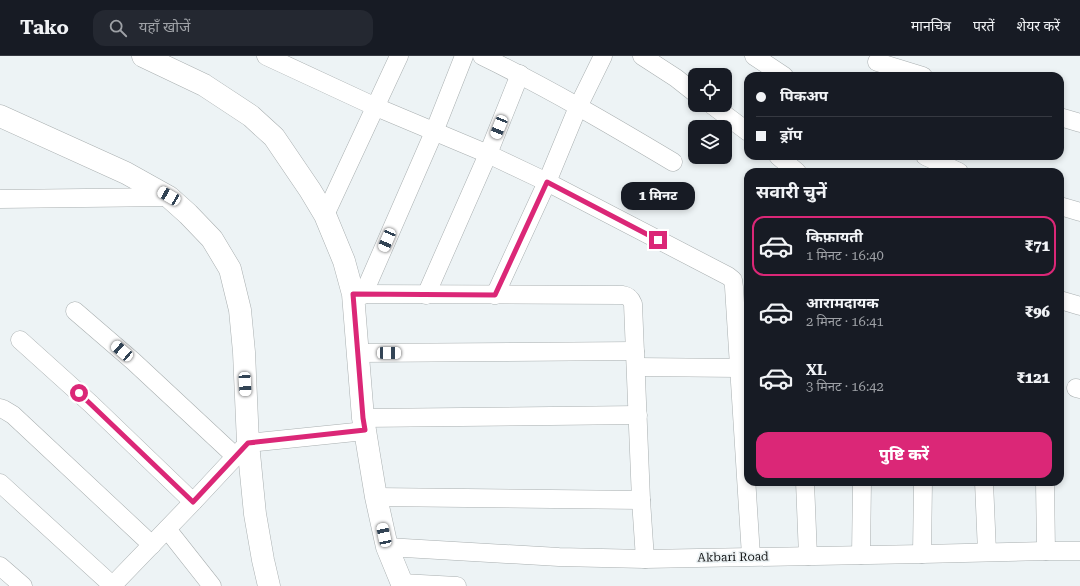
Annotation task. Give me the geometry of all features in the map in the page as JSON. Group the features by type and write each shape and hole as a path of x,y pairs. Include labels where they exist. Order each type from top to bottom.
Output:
{"street":[{"path":"144,56 204,86 251,116 274,137 325,215 358,294 358,353 364,424 376,497 387,547 402,585 457,586"},
{"path":"266,56 376,107 488,154 547,182 728,276 741,280 739,368 744,453"},
{"path":"325,215 399,56"},
{"path":"358,294 434,132 464,56"},
{"path":"482,56 520,74 614,126 673,162"},
{"path":"495,295 547,182 578,107 603,56"},
{"path":"642,56 688,87"},
{"path":"754,56 780,68"},
{"path":"877,62 910,72"},
{"path":"426,295 488,154 520,74"},
{"path":"721,112 744,129"},
{"path":"0,116 126,173 169,196 212,239 230,269 240,310 244,352 242,450 256,514 263,560 269,586"},
{"path":"1064,118 1080,123"},
{"path":"783,160 792,168"},
{"path":"934,160 950,168"},
{"path":"0,199 169,196"},
{"path":"1064,207 1080,212"},
{"path":"358,294 628,296 633,304 641,500 645,559"},
{"path":"1064,301 1080,306"},
{"path":"75,311 133,362 242,450"},
{"path":"20,340 91,404 193,502"},
{"path":"358,353 636,359 739,368"},
{"path":"0,408 13,415 152,545"},
{"path":"0,483 113,586 242,450 278,439 339,433 364,424 638,415"},
{"path":"746,486 750,556"},
{"path":"805,486 808,556"},
{"path":"861,555 862,486"},
{"path":"922,554 923,486"},
{"path":"984,486 987,552"},
{"path":"1045,486 1046,551"},
{"path":"376,497 641,500"},
{"path":"167,529 212,586"},
{"name":"Akbari Road","path":"387,547 559,557 645,559 1080,551"},
{"path":"0,566 23,586"}],"route":[{"path":"79,393 193,502 248,443 365,430 353,294 495,295 547,182 658,240"}]}
